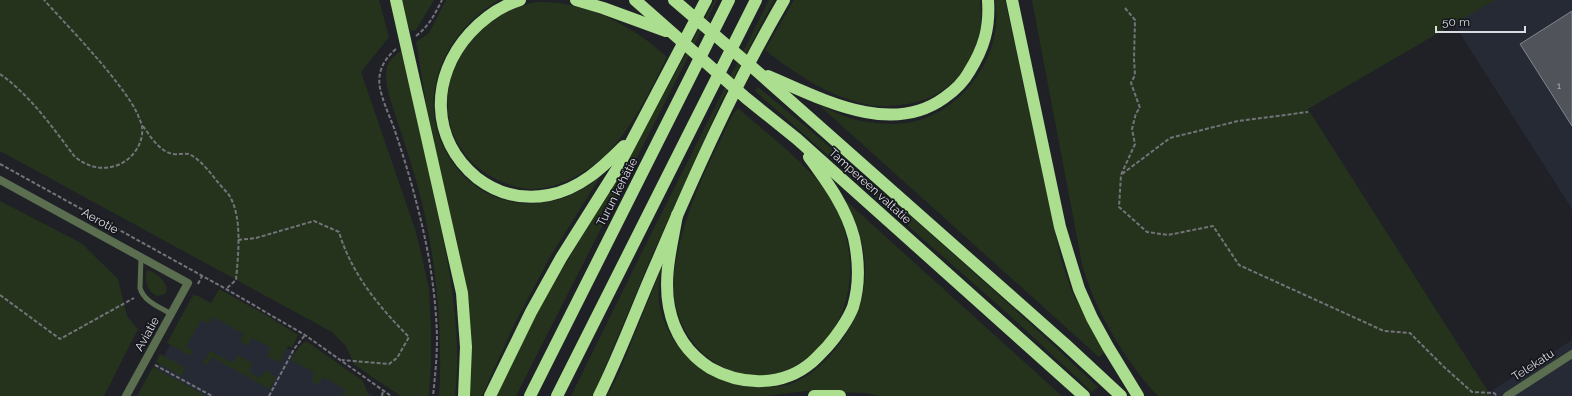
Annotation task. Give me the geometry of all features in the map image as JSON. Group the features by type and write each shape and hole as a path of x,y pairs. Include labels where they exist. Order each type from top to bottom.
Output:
{"highway":[{"path":"396,0 462,293 466,348 464,396"},
{"path":"520,0 501,8 477,26 458,48 445,74 441,95 441,116 446,136 461,161 490,187 522,197 537,197 561,191 582,182 595,174 632,138"},
{"path":"576,0 603,8 672,34"},
{"name":"Tampereen valtatie","path":"635,0 746,98 797,139 1084,396"},
{"name":"Tampereen valtatie","path":"674,0 759,73 1059,339 1121,396"},
{"path":"490,396 531,312 560,258 616,169 706,0"},
{"name":"Turun kehätie","path":"530,396 729,0"},
{"path":"557,396 756,0"},
{"path":"600,396 677,215 725,109 784,0"},
{"path":"759,73 828,101 872,114 903,114 924,109 953,92 972,69 987,31 988,0"},
{"path":"1012,0 1060,227 1079,289 1104,341 1138,396"},
{"path":"677,215 668,263 667,291 673,323 686,346 705,364 718,372 744,381 758,382 779,379 793,374 805,367 812,362 836,336 852,309 858,287 858,264 854,238 841,205 835,193 797,139"},
{"path":"814,396 840,396"}],"street":[{"name":"Aerotie","path":"0,180 188,283"},
{"name":"Aviatie","path":"126,396 188,283"},
{"name":"Telekatu","path":"1507,396 1572,354"}],"lane":[{"path":"141,257 140,288 142,293 151,303 171,314"}],"path":[{"path":"44,0 93,53 132,103 143,126 156,143 168,153 175,155 190,154 206,168 230,197 238,221 238,240 236,280 226,289"},
{"path":"413,39 425,29 432,20 442,0"},
{"path":"1125,8 1135,20 1135,74 1132,83 1140,108 1136,113 1132,129 1135,144 1121,175 1119,207 1147,232 1168,235 1214,226 1239,265 1384,331 1410,333 1472,392 1494,393 1497,396"},
{"path":"397,48 389,55 379,73 380,88 416,201 428,254 435,294 437,340 434,396"},
{"path":"0,74 11,82 24,95 75,157 87,165 107,168 122,164 138,147 143,126"},
{"path":"1121,175 1170,138 1238,121 1308,112"},
{"path":"0,164 226,289 305,335 391,396"},
{"path":"238,240 262,237 314,220 340,232 344,247 374,299 409,337 397,358 389,364 341,360"},
{"path":"0,295 60,339 134,298"},
{"path":"269,396 294,349 305,335"},
{"path":"153,364 212,396"},
{"path":"382,396 384,391"}],"shaded area":[{"path":"1441,0 1572,0 1572,209 1454,24"},
{"path":"196,298 374,396 142,396"},
{"path":"1572,340 1572,396 1491,396 1488,393"}],"green space":[{"path":"0,0 379,0 389,37 361,72 416,232 429,288 431,364 429,396 401,396 354,364 346,346 332,332 0,151"},
{"path":"402,0 434,0 416,30 411,31 408,25"},
{"path":"446,0 499,0 477,15 460,34 446,55 437,78 434,102 436,126 444,149 460,172 472,184 486,193 510,202 526,204 548,202 563,198 583,189 600,177 550,257 514,325 482,396 470,396 457,248 427,109 416,42 429,33"},
{"path":"715,0 717,0 516,396 496,396 540,307 640,138"},
{"path":"769,0 774,0 721,102 650,260 593,396 571,396 640,256"},
{"path":"794,0 980,0 981,21 978,38 966,67 945,89 932,97 917,102 892,106 873,106 841,97 827,91 789,68 765,50"},
{"path":"995,0 1005,0 1061,259 1071,290 1103,349 1104,353 1099,357 821,107 822,106 856,120 894,124 907,123 927,117 945,108 962,95 975,79 986,61 993,41 996,21"},
{"path":"1032,0 1495,0 1308,109 1491,396 1158,396 1120,348 1092,293 1082,264"},
{"path":"536,2 554,2 572,5 606,17 639,35 654,45 667,57 649,93 628,128 603,157 584,172 563,183 529,189 520,188 494,178 477,166 463,152 454,135 449,117 448,98 451,78 458,60 477,34 499,16"},
{"path":"401,51 432,187 450,277 456,324 457,372 455,396 439,396 439,320 431,248 420,195 387,85 386,71 388,64"},
{"path":"758,87 931,234 1098,387 1092,392 1007,313 755,91"},
{"path":"738,108 791,154 817,180 835,206 843,225 848,244 850,264 849,284 845,304 838,322 827,339 807,358 786,370 769,375 752,375 736,372 708,358 696,346 679,318 674,294 676,262 681,238 689,212 709,163 730,119"},
{"path":"845,200 1062,396 879,396 866,393 806,391 764,396 607,396 619,373 661,269 659,284 660,308 667,328 677,345 691,360 707,372 725,380 745,385 766,387 787,385 802,379 816,369 829,357 841,342 858,310 863,294 865,257 858,228"},
{"path":"0,201 81,243 118,279 127,316 138,329 104,396 0,396"},
{"path":"147,270 162,279 167,289 165,294 157,296 151,292 146,282"},
{"path":"219,289 298,335 292,348 288,346 279,363 267,356 271,348 252,338 248,346 240,341 244,334 213,317 209,324 201,320 186,347 194,351 192,354 189,355 167,343 193,295 211,303"},
{"path":"306,341 363,381 369,396 342,396 346,390 323,377 318,385 311,380 315,373 291,360 298,348"},
{"path":"210,351 233,363 238,355 253,364 249,372 260,378 265,370 276,377 266,396 269,389 212,357 207,365 203,363"},
{"path":"160,354 185,368 181,376 156,362"},
{"path":"153,367 157,369 206,396 137,396"}],"building":[{"path":"1572,11 1572,126 1520,44"}]}
